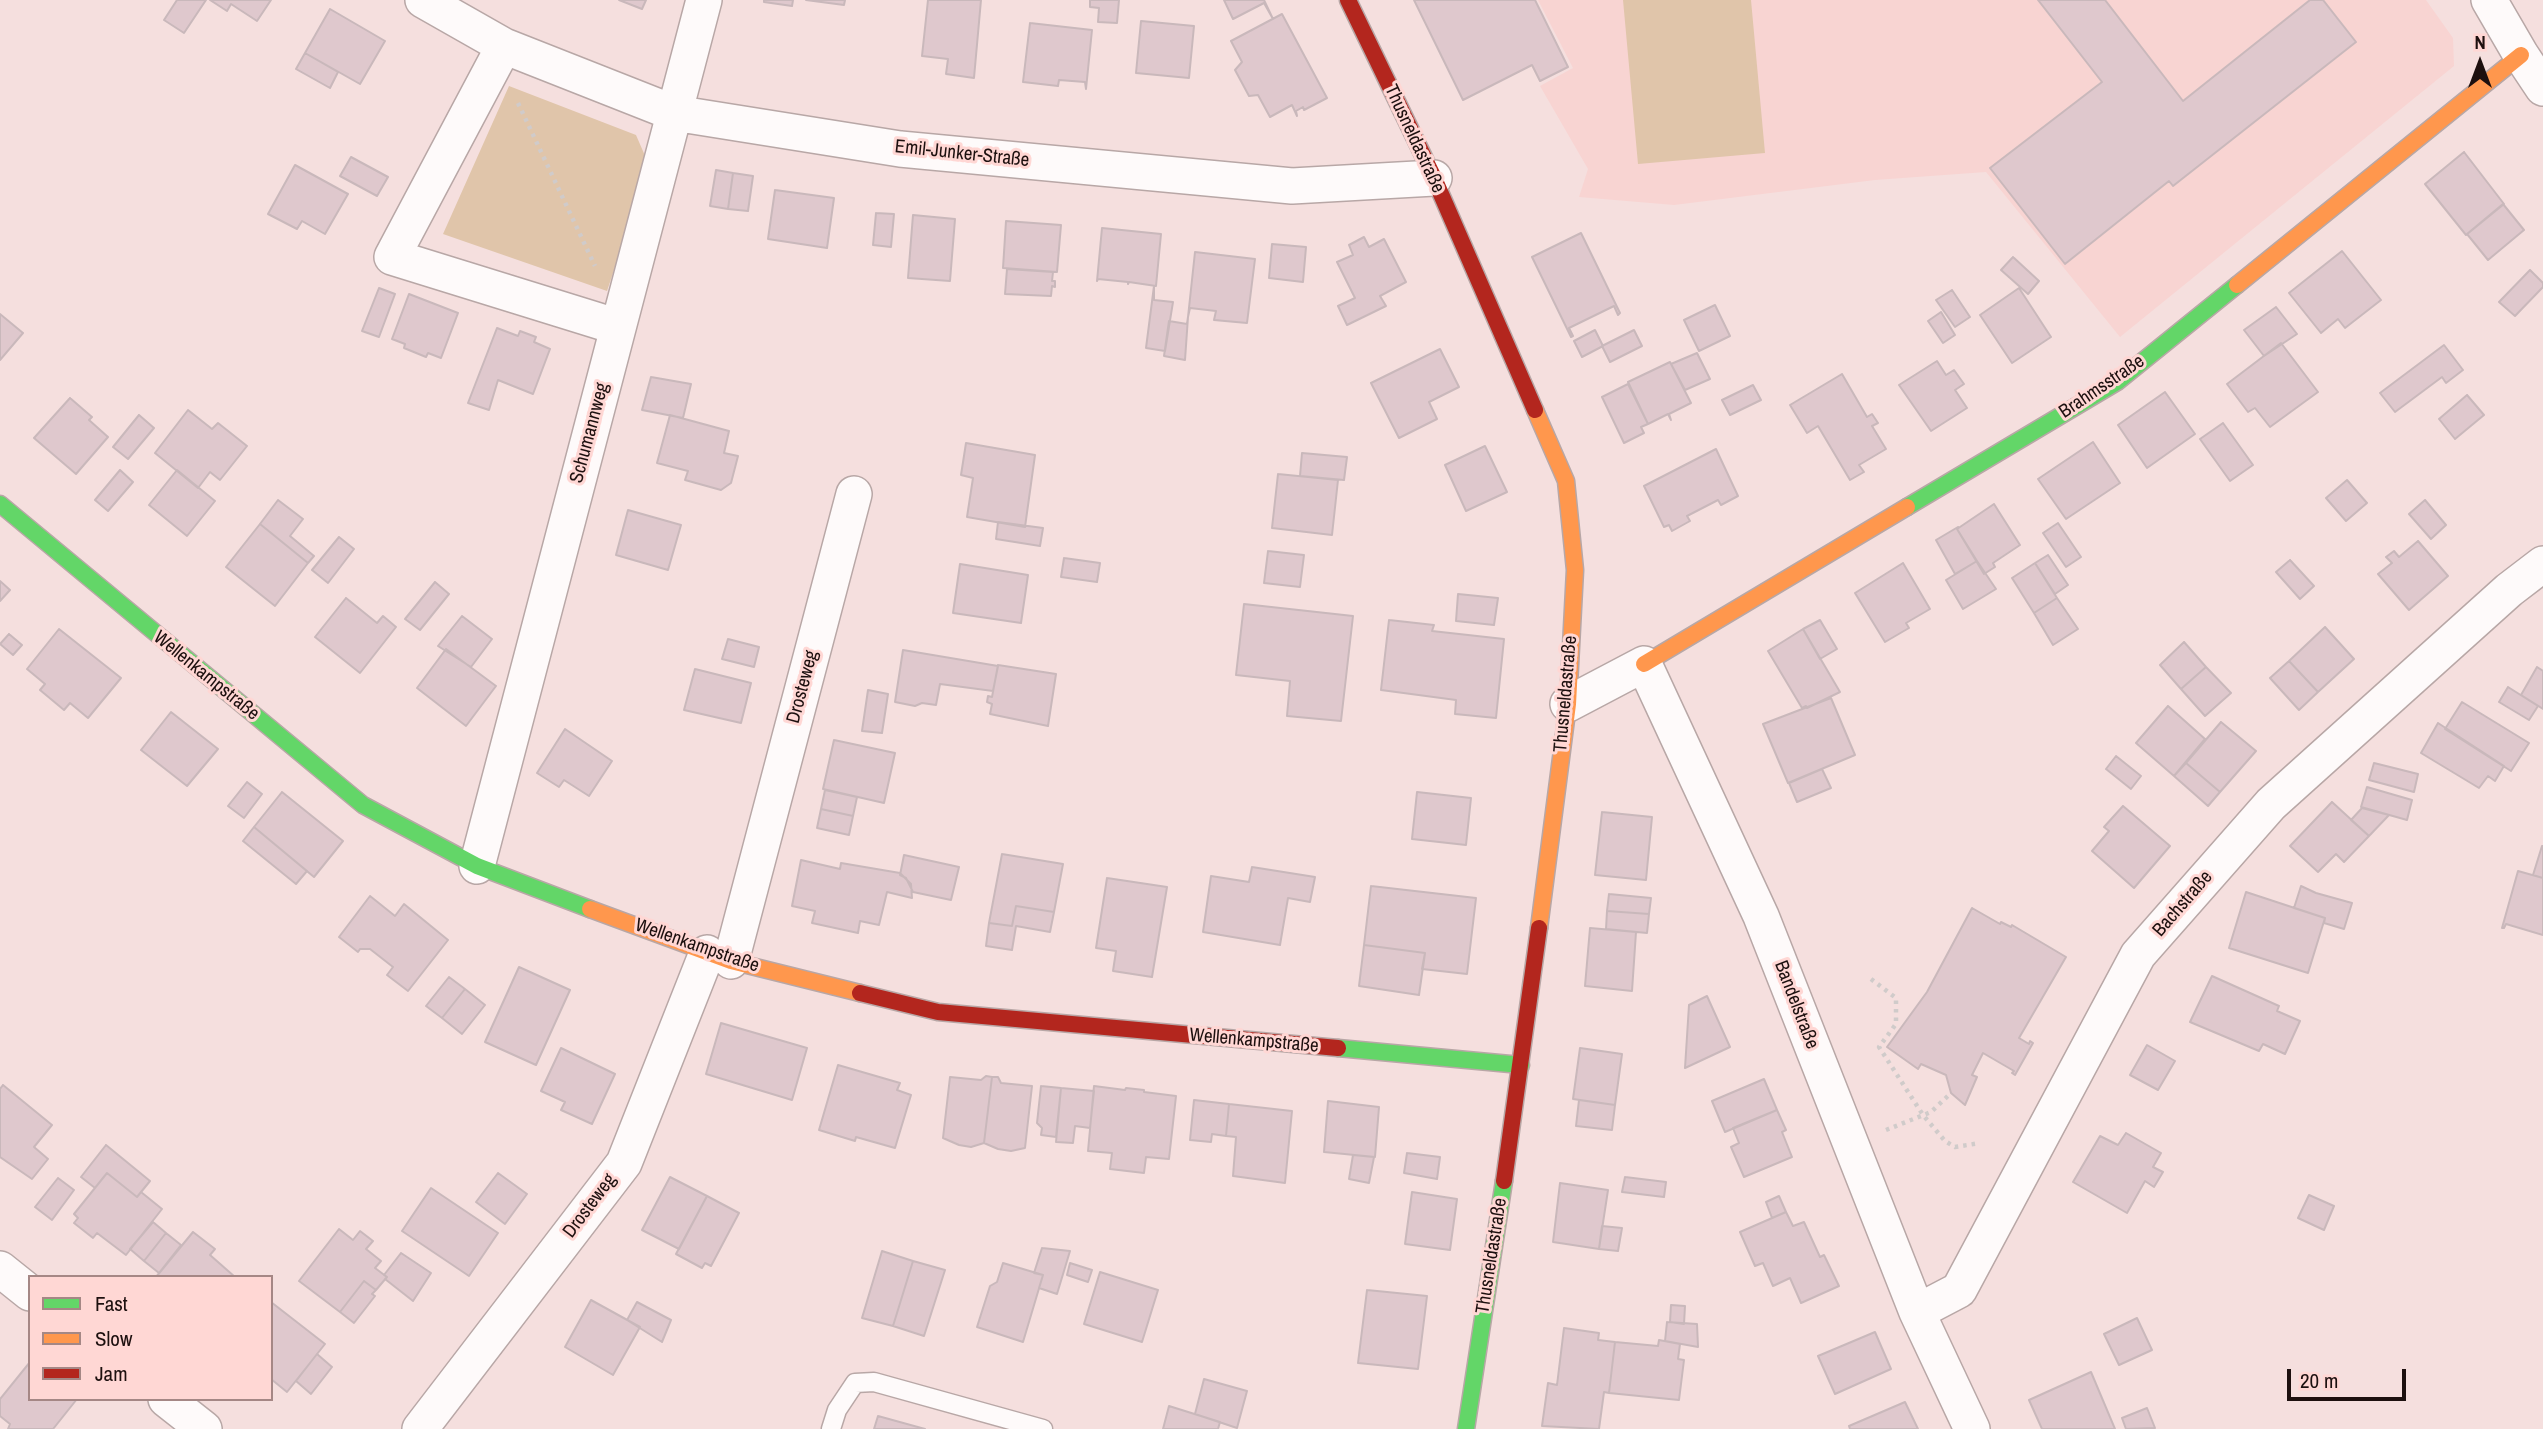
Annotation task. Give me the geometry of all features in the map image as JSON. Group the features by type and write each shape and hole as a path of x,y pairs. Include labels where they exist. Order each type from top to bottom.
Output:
{"street":[{"name":"Emil-Junker-Straße","path":"423,0 499,55 674,113 900,149 1292,186 1434,178"},
{"name":"Schumannweg","path":"477,866 704,0"},
{"name":"Thusneldastraße","path":"1348,0 1434,178 1566,481 1575,570 1568,704 1521,1065 1466,1429"},
{"path":"2489,0 2543,88"},
{"path":"499,55 392,257 619,321"},
{"name":"Brahmsstraße","path":"1644,664 2117,382 2521,55"},
{"name":"Drosteweg","path":"420,1429 624,1163 719,957 854,494"},
{"name":"Wellenkampstraße","path":"0,504 363,805 477,866 719,957 938,1012 1521,1065"},
{"name":"Bachstraße","path":"1917,1312 1959,1290 2138,955 2271,804 2509,590 2543,564"},
{"path":"1568,704 1644,664"},
{"name":"Bandelstraße","path":"1644,664 1761,916 1917,1312 1972,1429"},
{"path":"0,1269 28,1291"},
{"path":"169,1401 204,1429"}],"lane":[{"path":"831,1429 836,1410 855,1383 874,1382 1043,1429"}],"path":[{"path":"499,55 509,86 619,321"},
{"path":"1871,979 1896,998 1896,1024 1879,1047 1923,1115 1945,1142 1955,1147 1980,1143"},
{"path":"1902,1123 1931,1112 1951,1093"}],"shaded area":[{"path":"1538,0 2426,0 2453,38 2454,66 2120,337 1986,172 1875,180 1674,205 1579,197 1588,169 1540,86 1573,68"},
{"path":"1623,0 1751,0 1765,153 1638,164"},
{"path":"509,86 636,135 649,165 607,291 443,234"}],"building":[{"path":"177,0 206,0 184,33 164,20"},
{"path":"210,0 271,0 257,21 231,4 227,11"},
{"path":"619,0 646,0 642,9"},
{"path":"764,0 793,0 792,6"},
{"path":"806,0 845,0 844,5"},
{"path":"928,0 981,0 974,78 946,74 948,59 922,56"},
{"path":"1090,0 1119,0 1117,23 1098,22 1099,8 1090,7"},
{"path":"1224,0 1264,0 1273,19 1264,3 1233,19"},
{"path":"1414,0 1535,0 1568,67 1540,81 1532,65 1463,100"},
{"path":"2038,0 2105,0 2183,101 2310,0 2323,0 2356,42 2173,186 2169,181 2065,264 1990,168 2102,82"},
{"path":"330,9 385,41 360,84 305,53"},
{"path":"1282,14 1327,98 1304,110 1303,107 1296,111 1297,116 1292,105 1270,117 1258,95 1249,96 1235,70 1242,62 1231,41"},
{"path":"1141,21 1194,26 1189,78 1136,73"},
{"path":"1030,23 1092,30 1086,89 1085,82 1059,80 1058,86 1023,82"},
{"path":"305,53 338,72 330,88 296,69"},
{"path":"2464,152 2504,204 2466,235 2425,184"},
{"path":"351,157 388,177 377,196 340,176"},
{"path":"295,165 348,194 325,234 302,221 297,229 268,214"},
{"path":"716,170 733,173 728,209 710,206"},
{"path":"733,173 753,176 748,211 728,209"},
{"path":"775,190 834,198 827,248 768,239"},
{"path":"2503,204 2524,230 2488,260 2467,234"},
{"path":"876,213 894,214 891,247 873,245"},
{"path":"913,215 955,219 950,281 908,278"},
{"path":"1006,221 1061,225 1057,272 1003,268"},
{"path":"1102,228 1161,234 1156,286 1097,281"},
{"path":"1581,233 1620,313 1618,315 1614,306 1569,328 1573,336 1571,337 1532,257"},
{"path":"1364,237 1369,247 1384,239 1406,282 1380,296 1386,306 1347,325 1338,306 1355,298 1337,262 1353,255 1349,245"},
{"path":"1272,244 1306,247 1303,282 1269,278"},
{"path":"2342,251 2381,300 2345,328 2338,319 2321,333 2289,293"},
{"path":"1195,252 1255,259 1247,323 1214,320 1216,311 1190,308 1188,317"},
{"path":"2013,257 2039,281 2028,294 2001,270"},
{"path":"1007,269 1053,272 1052,281 1055,281 1055,287 1052,286 1051,296 1005,294"},
{"path":"2530,270 2543,283 2543,287 2515,316 2499,302"},
{"path":"1154,286 1154,300 1173,302 1165,351 1146,348"},
{"path":"379,288 395,294 379,337 362,331"},
{"path":"2019,288 2051,337 2012,363 1980,315"},
{"path":"1952,290 1970,317 1955,327 1936,300"},
{"path":"409,294 458,313 441,358 428,353 426,357 404,348 405,344 392,339"},
{"path":"1715,305 1730,336 1699,351 1684,320"},
{"path":"2276,307 2297,334 2264,356 2244,330"},
{"path":"1941,312 1955,335 1943,343 1928,321"},
{"path":"0,314 23,333 0,360"},
{"path":"1188,317 1185,360 1164,356 1169,321 1187,324"},
{"path":"497,328 518,336 520,331 536,337 534,342 550,349 533,394 498,380 489,410 468,403"},
{"path":"1595,330 1603,346 1582,357 1574,341"},
{"path":"1634,330 1642,346 1610,362 1602,346"},
{"path":"2281,343 2318,392 2270,427 2255,408 2248,412 2227,384"},
{"path":"2444,345 2463,370 2446,383 2442,377 2395,412 2380,393"},
{"path":"1440,349 1459,387 1429,402 1437,419 1399,438 1371,383"},
{"path":"1697,353 1710,379 1685,390 1671,364"},
{"path":"1937,361 1946,375 1954,370 1964,384 1955,390 1967,408 1931,431 1899,385"},
{"path":"1670,362 1691,403 1669,414 1671,420 1668,414 1648,424 1628,382"},
{"path":"1842,374 1867,417 1872,414 1878,423 1872,426 1886,449 1859,465 1864,472 1850,480 1818,426 1807,433 1790,405"},
{"path":"651,377 691,384 683,418 642,410"},
{"path":"1628,384 1648,424 1641,427 1644,433 1624,443 1602,397"},
{"path":"1753,385 1761,400 1730,415 1722,400"},
{"path":"2165,392 2195,434 2147,468 2118,425"},
{"path":"2467,395 2484,415 2455,439 2439,419"},
{"path":"70,398 92,417 89,420 108,437 76,474 34,438"},
{"path":"188,410 212,429 218,423 247,446 220,480 210,472 198,488 155,453"},
{"path":"139,415 154,428 128,459 113,447"},
{"path":"670,415 729,431 724,453 738,456 731,483 721,490 685,480 688,471 657,463"},
{"path":"2223,423 2253,465 2230,481 2200,439"},
{"path":"2093,442 2120,483 2066,519 2038,479"},
{"path":"966,443 1035,455 1025,527 967,517 973,478 961,475"},
{"path":"1485,446 1507,492 1466,511 1445,465"},
{"path":"1716,449 1738,496 1721,505 1718,500 1687,516 1690,521 1672,531 1669,525 1664,527 1644,486"},
{"path":"1302,453 1347,457 1344,480 1300,476"},
{"path":"120,470 133,482 108,511 95,500"},
{"path":"177,470 215,501 187,536 149,505"},
{"path":"1278,474 1338,480 1332,535 1272,528"},
{"path":"2347,480 2367,503 2346,521 2326,498"},
{"path":"278,500 303,519 290,536 314,556 308,563 260,524"},
{"path":"2425,500 2446,525 2431,539 2409,514"},
{"path":"1994,504 2020,545 1993,563 1995,567 1984,574 1957,529"},
{"path":"628,510 681,525 668,570 616,555"},
{"path":"998,522 1043,528 1040,546 996,539"},
{"path":"2058,523 2081,557 2066,567 2043,533"},
{"path":"260,524 308,563 275,606 226,567"},
{"path":"1958,527 1977,561 1955,574 1936,540"},
{"path":"339,537 354,549 328,583 312,570"},
{"path":"2418,541 2448,576 2409,610 2378,574 2392,563 2386,557 2394,551 2399,557"},
{"path":"1268,551 1304,555 1300,587 1264,583"},
{"path":"2048,555 2068,585 2055,594 2035,563"},
{"path":"1064,558 1100,563 1097,582 1061,577"},
{"path":"2290,560 2314,586 2300,599 2276,572"},
{"path":"1977,561 1996,589 1963,609 1946,580"},
{"path":"1903,563 1930,609 1906,623 1909,628 1885,642 1855,593"},
{"path":"2035,563 2057,598 2034,613 2012,578"},
{"path":"960,564 1028,575 1021,623 953,613"},
{"path":"0,581 10,590 0,601"},
{"path":"435,582 449,594 420,630 405,619"},
{"path":"1458,594 1498,598 1494,625 1456,621"},
{"path":"346,598 377,623 383,616 396,627 360,673 315,637"},
{"path":"2057,598 2078,629 2053,645 2034,613"},
{"path":"1244,604 1353,616 1341,721 1287,716 1290,681 1236,675"},
{"path":"462,616 492,639 471,667 438,646"},
{"path":"1389,620 1434,625 1432,631 1504,639 1496,718 1455,714 1456,700 1381,690"},
{"path":"1820,620 1837,649 1820,659 1803,629"},
{"path":"2325,627 2354,659 2318,692 2289,661"},
{"path":"59,629 121,678 88,718 70,703 64,710 40,690 45,684 27,669"},
{"path":"1803,629 1840,692 1807,708 1802,708 1768,651"},
{"path":"9,634 22,645 13,655 0,644"},
{"path":"728,639 759,647 754,667 722,659"},
{"path":"2184,642 2206,667 2181,689 2160,665"},
{"path":"446,649 496,686 466,726 417,688"},
{"path":"903,650 998,666 993,691 940,684 936,705 922,703 915,706 895,702"},
{"path":"2289,661 2318,692 2299,710 2270,678"},
{"path":"998,665 1056,674 1048,726 990,714 992,704 987,702 988,696 992,697"},
{"path":"2206,667 2231,693 2205,716 2181,689"},
{"path":"2537,667 2543,671 2543,709 2521,695"},
{"path":"695,669 751,683 741,723 684,710"},
{"path":"2508,687 2538,706 2529,720 2499,702"},
{"path":"868,690 888,694 882,733 862,731"},
{"path":"1831,698 1855,755 1788,783 1763,724"},
{"path":"2462,702 2529,743 2511,771 2445,729"},
{"path":"2168,706 2205,739 2174,776 2136,743"},
{"path":"171,712 218,749 187,786 141,750"},
{"path":"2221,722 2256,751 2220,792 2186,763"},
{"path":"2438,723 2504,766 2495,781 2488,776 2479,788 2421,753"},
{"path":"565,729 612,761 589,796 564,780 559,787 537,773"},
{"path":"834,740 895,753 884,803 823,789"},
{"path":"2116,756 2141,776 2131,789 2106,769"},
{"path":"2186,763 2220,792 2208,806 2174,776"},
{"path":"2374,763 2418,774 2414,792 2369,780"},
{"path":"1822,769 1831,788 1797,802 1789,783"},
{"path":"247,782 262,794 244,818 228,806"},
{"path":"2367,787 2412,800 2407,820 2361,807"},
{"path":"825,790 857,797 853,816 821,809"},
{"path":"282,792 343,841 314,877 254,827"},
{"path":"1417,792 1471,798 1466,845 1412,839"},
{"path":"2332,802 2369,836 2344,862 2336,854 2318,872 2290,846"},
{"path":"2123,806 2170,846 2134,888 2092,851 2109,831 2104,827"},
{"path":"2362,808 2389,815 2369,836 2351,820"},
{"path":"821,809 853,816 849,835 817,828"},
{"path":"1602,812 1652,817 1646,880 1595,875"},
{"path":"254,827 307,871 296,884 243,841"},
{"path":"2543,846 2543,878 2533,875"},
{"path":"1002,854 1063,864 1054,912 1016,906 1012,926 989,923"},
{"path":"904,855 959,867 951,900 913,892 906,878 900,875"},
{"path":"801,860 840,869 841,863 900,873 911,884 912,898 887,892 879,925 860,921 858,933 812,923 815,911 792,906"},
{"path":"1252,867 1315,877 1310,902 1288,898 1280,945 1203,932 1211,876 1249,882"},
{"path":"2518,871 2543,878 2543,935 2506,924 2502,928"},
{"path":"1107,878 1167,887 1152,977 1113,971 1116,951 1096,948"},
{"path":"1371,886 1476,898 1467,974 1422,969 1425,953 1364,945"},
{"path":"2301,886 2352,903 2344,929 2324,923 2325,918 2294,908"},
{"path":"2246,892 2325,918 2308,973 2229,948"},
{"path":"1609,894 1651,898 1649,914 1607,911"},
{"path":"370,896 395,916 404,904 448,940 408,991 387,975 393,967 370,949 360,949 358,952 339,937"},
{"path":"1016,906 1054,912 1050,932 1016,926 1012,950 986,946 989,923 1012,926"},
{"path":"1972,908 2000,924 2012,925 2066,957 2019,1038 2029,1044 2030,1041 2033,1043 2015,1075 2012,1073 2014,1071 1983,1053 1972,1075 1977,1077 1965,1105 1951,1093 1946,1075 1921,1064 1918,1069 1887,1047 1927,992"},
{"path":"1607,911 1649,914 1647,933 1606,929"},
{"path":"1590,928 1636,932 1632,991 1585,986"},
{"path":"1364,945 1425,953 1419,995 1359,986"},
{"path":"519,967 570,990 536,1065 485,1042"},
{"path":"2212,976 2279,1006 2277,1011 2300,1021 2285,1054 2263,1044 2259,1051 2190,1022"},
{"path":"449,977 465,989 442,1018 426,1006"},
{"path":"465,989 485,1005 462,1034 442,1018"},
{"path":"1707,996 1730,1047 1685,1068 1689,1005"},
{"path":"721,1023 807,1048 792,1100 706,1074"},
{"path":"2147,1045 2175,1061 2158,1090 2130,1075"},
{"path":"561,1048 615,1074 592,1124 561,1110 565,1102 541,1091"},
{"path":"1580,1048 1622,1054 1615,1105 1573,1099"},
{"path":"838,1065 900,1083 897,1090 911,1095 895,1148 856,1137 855,1141 819,1130"},
{"path":"986,1076 992,1077 984,1143 971,1147 943,1138 950,1077 981,1080"},
{"path":"992,1077 998,1077 1001,1083 1032,1086 1025,1148 1011,1151 984,1143"},
{"path":"1764,1079 1777,1110 1725,1132 1712,1101"},
{"path":"3,1085 52,1125 34,1147 48,1159 32,1179 0,1157 0,1089"},
{"path":"1041,1086 1061,1088 1056,1137 1041,1135 1042,1128 1037,1123"},
{"path":"1094,1086 1176,1096 1169,1159 1146,1157 1144,1173 1110,1169 1112,1153 1088,1151"},
{"path":"1061,1088 1094,1091 1090,1128 1075,1126 1073,1143 1056,1142"},
{"path":"1194,1100 1229,1104 1226,1136 1212,1134 1211,1142 1190,1140"},
{"path":"1579,1100 1615,1105 1612,1130 1576,1126"},
{"path":"1328,1101 1379,1107 1375,1157 1324,1152"},
{"path":"1229,1104 1292,1111 1285,1183 1233,1176 1236,1137 1226,1136"},
{"path":"1777,1110 1786,1130 1782,1132 1792,1157 1744,1177 1731,1147 1739,1143 1733,1128"},
{"path":"2126,1133 2161,1153 2153,1167 2163,1172 2154,1187 2145,1181 2127,1213 2073,1182 2100,1136 2118,1145"},
{"path":"106,1145 150,1181 137,1197 107,1173 95,1188 81,1177"},
{"path":"1407,1153 1440,1157 1437,1179 1404,1173"},
{"path":"1353,1155 1374,1157 1369,1183 1349,1179"},
{"path":"107,1173 137,1197 141,1192 162,1209 126,1255 97,1233 93,1238 74,1223 78,1218 74,1214"},
{"path":"498,1173 527,1194 505,1224 476,1202"},
{"path":"670,1177 707,1196 679,1249 642,1230"},
{"path":"1625,1177 1666,1182 1664,1197 1622,1192"},
{"path":"58,1178 74,1190 52,1220 35,1207"},
{"path":"1560,1183 1608,1190 1599,1249 1553,1242"},
{"path":"431,1188 498,1233 469,1276 402,1231"},
{"path":"1412,1192 1457,1199 1450,1250 1405,1244"},
{"path":"2309,1195 2334,1206 2324,1230 2298,1218"},
{"path":"707,1196 739,1213 711,1266 705,1263 702,1268 676,1254"},
{"path":"1779,1196 1786,1212 1772,1218 1766,1202"},
{"path":"1786,1212 1793,1226 1804,1222 1820,1257 1824,1255 1839,1286 1801,1303 1790,1278 1773,1286 1763,1263 1755,1266 1740,1232"},
{"path":"153,1222 166,1233 144,1261 130,1249"},
{"path":"1602,1226 1622,1228 1618,1251 1599,1249"},
{"path":"339,1229 353,1240 360,1231 373,1241 366,1249 381,1261 375,1268 387,1277 376,1290 364,1281 340,1312 299,1281"},
{"path":"193,1232 215,1249 210,1255 233,1275 158,1275"},
{"path":"166,1233 181,1245 159,1273 144,1261"},
{"path":"1042,1248 1070,1251 1057,1294 1039,1288 1043,1275 1034,1273"},
{"path":"882,1251 913,1261 893,1326 862,1318"},
{"path":"401,1253 431,1273 413,1301 385,1279 387,1277 384,1275"},
{"path":"913,1261 945,1270 924,1336 893,1326"},
{"path":"1003,1263 1043,1275 1023,1342 977,1327 990,1286 997,1282"},
{"path":"1070,1263 1092,1270 1088,1282 1067,1275"},
{"path":"1100,1272 1158,1290 1142,1342 1084,1324"},
{"path":"364,1281 376,1290 372,1294 375,1296 354,1323 340,1312"},
{"path":"1367,1290 1427,1296 1418,1369 1358,1363"},
{"path":"591,1300 640,1327 613,1375 565,1347"},
{"path":"637,1302 671,1320 662,1342 627,1320"},
{"path":"273,1304 325,1344 287,1392 273,1381"},
{"path":"1671,1305 1685,1306 1684,1324 1670,1322"},
{"path":"2137,1318 2152,1350 2119,1365 2104,1334"},
{"path":"1667,1322 1697,1324 1698,1347 1665,1341"},
{"path":"1564,1328 1599,1333 1598,1340 1615,1342 1609,1393 1604,1392 1599,1429 1542,1426 1548,1383 1557,1385"},
{"path":"1875,1332 1891,1369 1835,1394 1818,1356"},
{"path":"1659,1340 1680,1344 1678,1359 1684,1360 1679,1400 1609,1393 1615,1342 1658,1346"},
{"path":"317,1354 332,1367 311,1394 296,1381"},
{"path":"28,1364 28,1401 75,1401 53,1429 8,1429 10,1424 0,1416 0,1399"},
{"path":"2091,1372 2115,1429 2042,1429 2029,1400"},
{"path":"1204,1379 1247,1391 1237,1428 1195,1414"},
{"path":"1905,1402 1918,1429 1850,1429 1849,1426"},
{"path":"1169,1406 1220,1422 1218,1429 1163,1429"},
{"path":"2147,1408 2155,1428 2126,1429 2122,1418"},
{"path":"878,1416 925,1429 874,1429"}],"traffic: fast":[{"path":"1907,507 2117,382 2237,285"},
{"path":"0,504 363,805 477,866 590,909"},
{"path":"1338,1048 1521,1065"},
{"path":"1466,1429 1504,1181"}],"traffic: slow":[{"path":"2237,285 2521,55"},
{"path":"1535,410 1566,481 1575,570 1568,704 1539,928"},
{"path":"1644,664 1907,507"},
{"path":"590,909 731,961 860,993"}],"traffic: jam":[{"path":"1348,0 1434,178 1535,410"},
{"path":"1504,1181 1539,928"},
{"path":"860,993 938,1012 1338,1048"}]}
